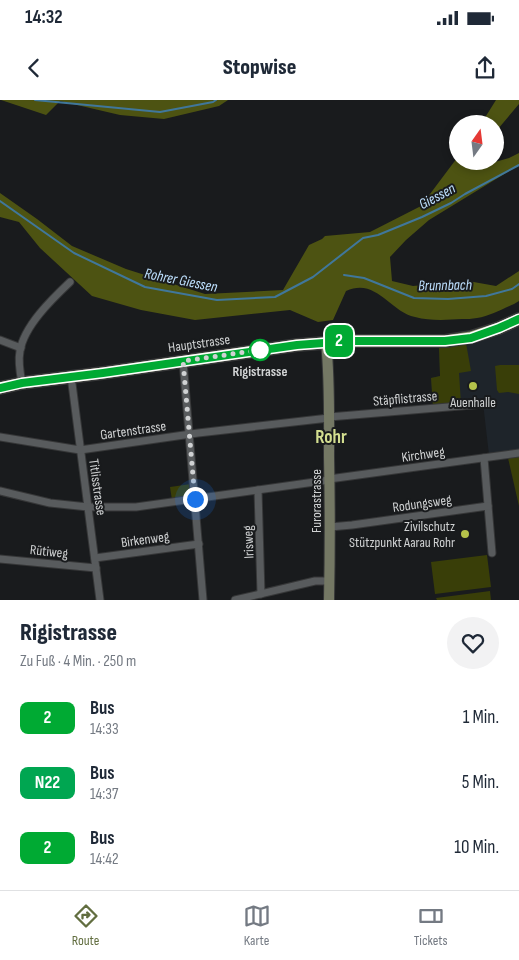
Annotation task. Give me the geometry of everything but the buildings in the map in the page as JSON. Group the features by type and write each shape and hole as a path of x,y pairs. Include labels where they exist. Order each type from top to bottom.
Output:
{"main road":[{"name":"Hauptstrasse","path":"0,388 22,383 297,345 350,341 445,341 471,338 519,319"},
{"name":"Furorastrasse","path":"326,342 328,363 330,527 328,600"}],"street":[{"path":"22,383 19,360 20,348 30,326 46,306 70,282"},
{"path":"0,340 20,348"},
{"path":"183,361 203,600"},
{"name":"Titlisstrasse","path":"71,376 100,600"},
{"name":"Stäpflistrasse","path":"329,418 484,404"},
{"name":"Gartenstrasse","path":"0,437 80,450 189,434 329,418"},
{"name":"Kirchweg","path":"0,491 50,503 88,507 136,507 519,453"},
{"path":"484,458 492,553"},
{"name":"Irisweg","path":"258,490 262,594"},
{"name":"Rodungsweg","path":"330,527 488,506"},
{"name":"Birkenweg","path":"95,558 199,544"},
{"name":"Rütiweg","path":"0,559 96,568"},
{"path":"235,600 315,581 329,581"}],"shaded area":[{"path":"519,325 519,451 489,455 483,403 433,407 431,378 440,376 439,348 453,347 489,337"}],"green space":[{"path":"1,100 228,100 219,106 164,119 120,115 60,101 46,115"},
{"path":"496,100 519,100 519,104 504,122 504,115 487,115"},
{"path":"519,153 519,165 429,220 390,257 392,281 413,286 468,281 496,286 519,271 519,301 491,314 473,319 438,320 415,317 406,314 382,296 366,288 346,291 333,320 318,322 290,310 195,320 141,310 92,296 40,248 19,222 0,217 0,193 72,246 126,269 205,294 283,290 309,245 325,236 370,232 421,206 449,169 504,170 504,159"},
{"path":"466,343 471,371 459,373 461,404 433,407 431,378 440,376 439,348 453,347"},
{"path":"519,365 519,394 499,393 497,390 495,366"},
{"path":"519,457 519,506 508,458"},
{"path":"191,484 191,494 189,497 172,500 170,487"},
{"path":"487,555 491,587 435,594 431,562"},
{"path":"490,591 491,600 437,600 436,598"}],"waterway":[{"path":"35,100 160,112 216,100"},
{"name":"Rohrer Giessen","path":"0,201 74,253 145,287 217,300 275,297 313,277 363,238 378,235 422,217 519,165"},
{"name":"Brunnbach","path":"344,275 364,278 414,298 448,299 486,296 512,289 519,284"}],"bus line":[{"name":"2","path":"0,388 46,379 103,373 297,345 350,341 445,341 471,338 508,325 519,319"}],"place":[{"name":"Rigistrasse","path":"260,350"},
{"name":"Auenhalle","path":"473,386"},
{"name":"Zivilschutz Stützpunkt Aarau Rohr","path":"465,534"}],"district":[{"name":"Rohr","path":"331,436"}],"route":[{"path":"195,499 183,361 260,350"}],"water label":[{"name":"Giessen","path":"437,196"}]}
